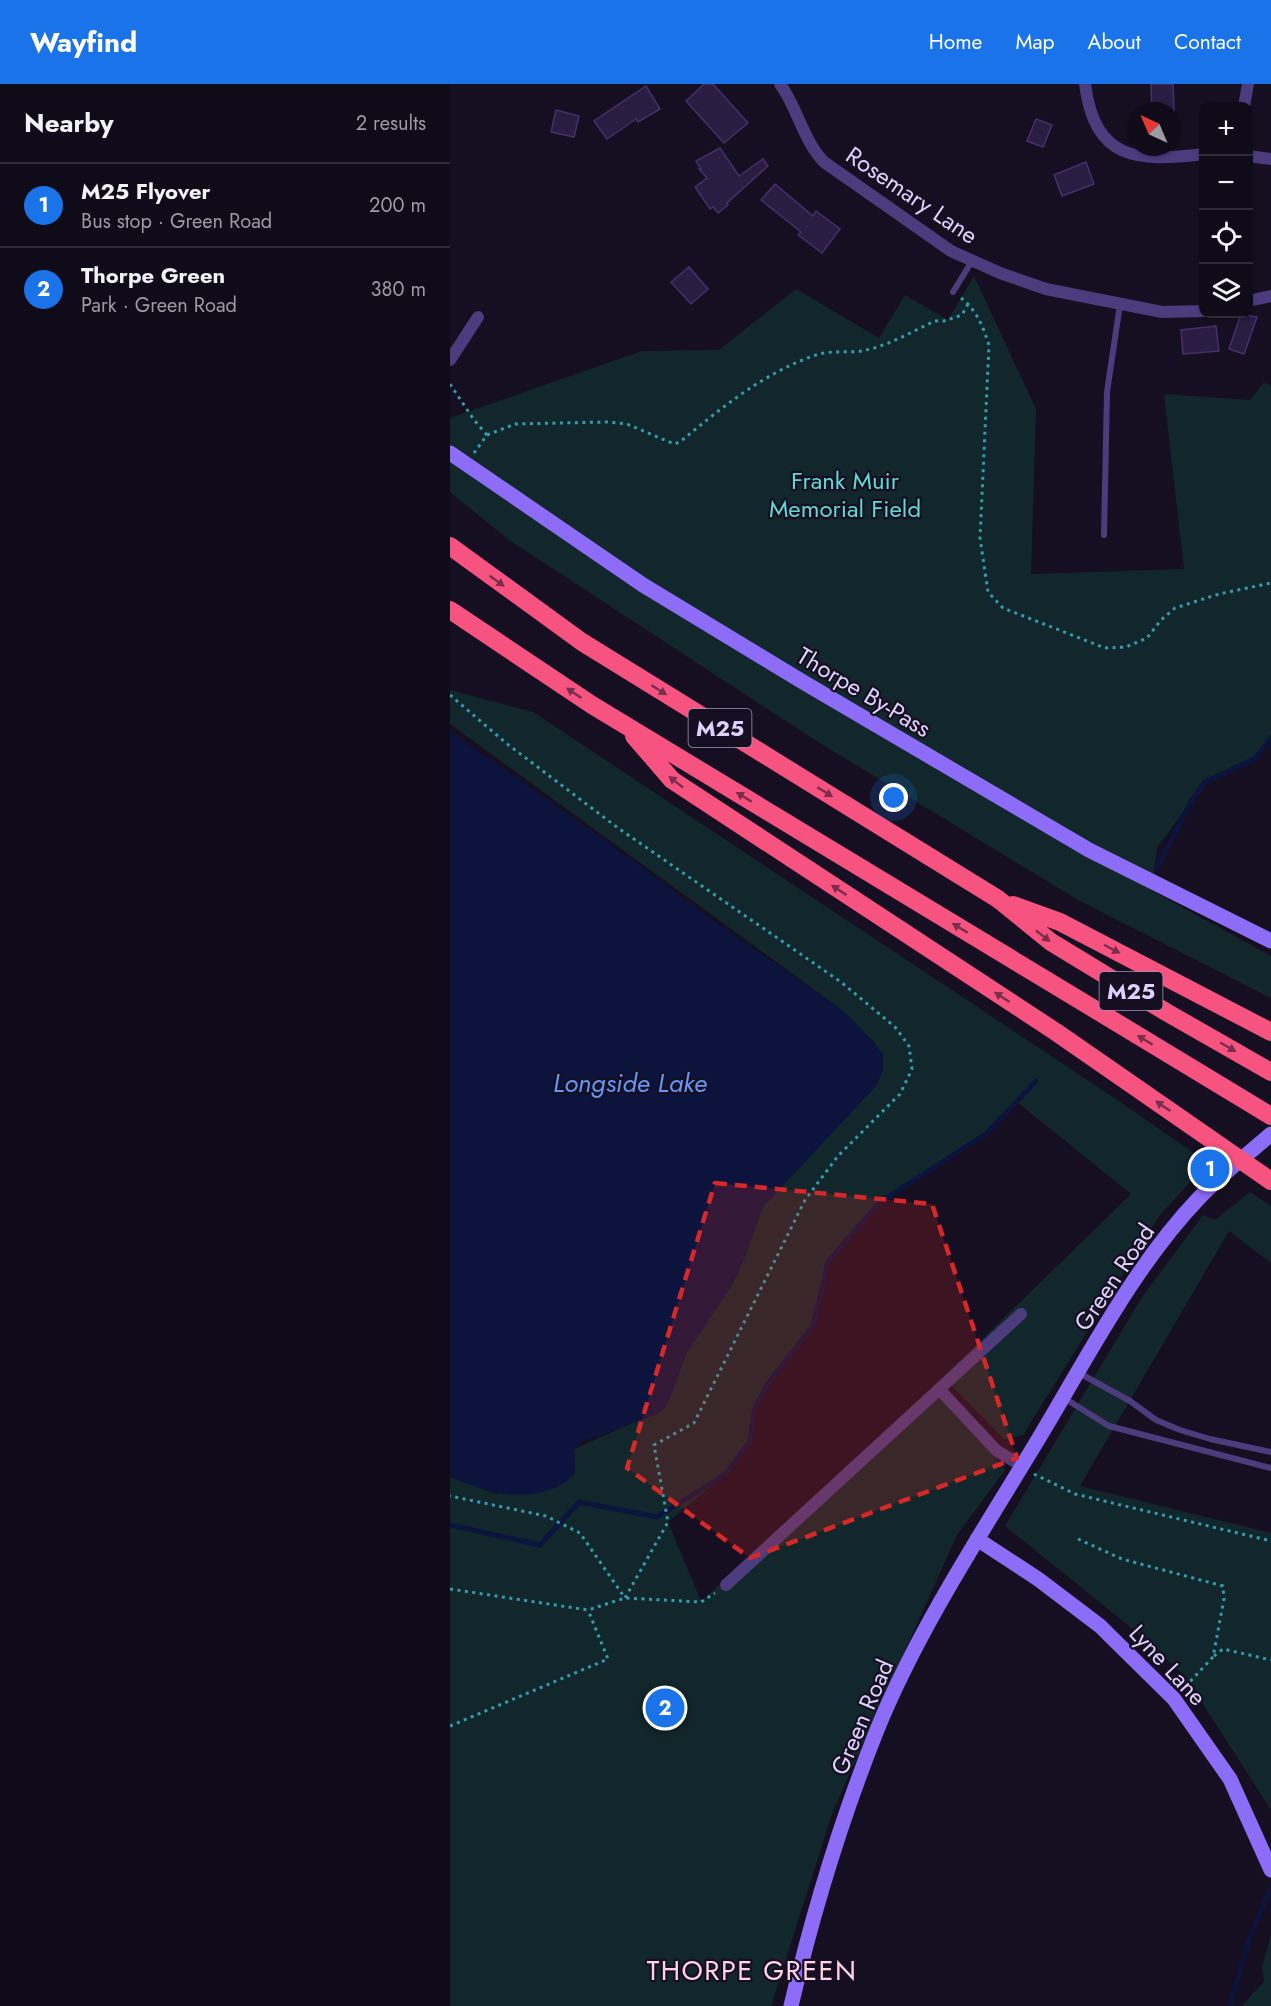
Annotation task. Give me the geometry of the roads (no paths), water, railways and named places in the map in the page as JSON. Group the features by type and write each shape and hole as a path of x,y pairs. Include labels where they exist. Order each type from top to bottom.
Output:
{"highway":[{"name":"M25","path":"450,546 582,642 998,899 1051,942 1271,1072"},
{"name":"M25","path":"450,610 623,724 1271,1116"},
{"path":"623,724 672,780 1056,1032 1270,1180"},
{"path":"998,899 1060,922 1271,1032"}],"main road":[{"name":"Thorpe By-Pass","path":"450,453 643,585 812,688 1089,850 1271,941"},
{"name":"Green Road","path":"791,2006 822,1885 878,1729 915,1652 977,1539 1133,1282 1170,1232 1200,1197 1271,1134"},
{"name":"Lyne Lane","path":"977,1539 1038,1579 1100,1626 1174,1699 1230,1779 1270,1867"}],"street":[{"name":"Rosemary Lane","path":"780,84 799,116 818,156 824,162 951,251 1000,273 1046,289 1162,312 1199,312"},
{"path":"1084,84 1093,121 1102,136 1117,149 1162,158 1199,154"},
{"path":"1245,102 1248,84"},
{"path":"1253,157 1271,159"},
{"path":"1253,300 1271,296"},
{"path":"450,360 478,317"},
{"path":"726,1585 1021,1314"},
{"path":"940,1390 997,1451 1022,1466"}],"lane":[{"path":"953,292 972,261"},
{"path":"1104,535 1107,393 1120,304"},
{"path":"1079,1372 1130,1401 1156,1420 1210,1439 1271,1452"},
{"path":"1063,1398 1109,1426 1271,1468"}],"water":[{"name":"Longside Lake","path":"450,731 711,919 838,1007 854,1021 883,1054 883,1070 877,1085 763,1207 732,1285 687,1352 664,1409 655,1415 580,1442 574,1449 575,1473 572,1477 556,1487 530,1494 495,1492 450,1477"}],"waterway":[{"path":"1156,869 1192,800 1205,782 1256,758 1271,738"},
{"path":"450,1525 540,1545 579,1502 657,1517 726,1474 750,1441 754,1410 767,1385 813,1326 828,1262 879,1203 987,1133 1036,1081"},
{"path":"1230,2006 1249,1939 1271,1887"}],"place":[{"name":"M25 Flyover","path":"1210,1169"},
{"name":"Thorpe Green","path":"665,1708"}],"district":[{"name":"THORPE GREEN","path":"752,1970"}],"park label":[{"name":"Frank Muir Memorial Field","path":"845,494"}]}
